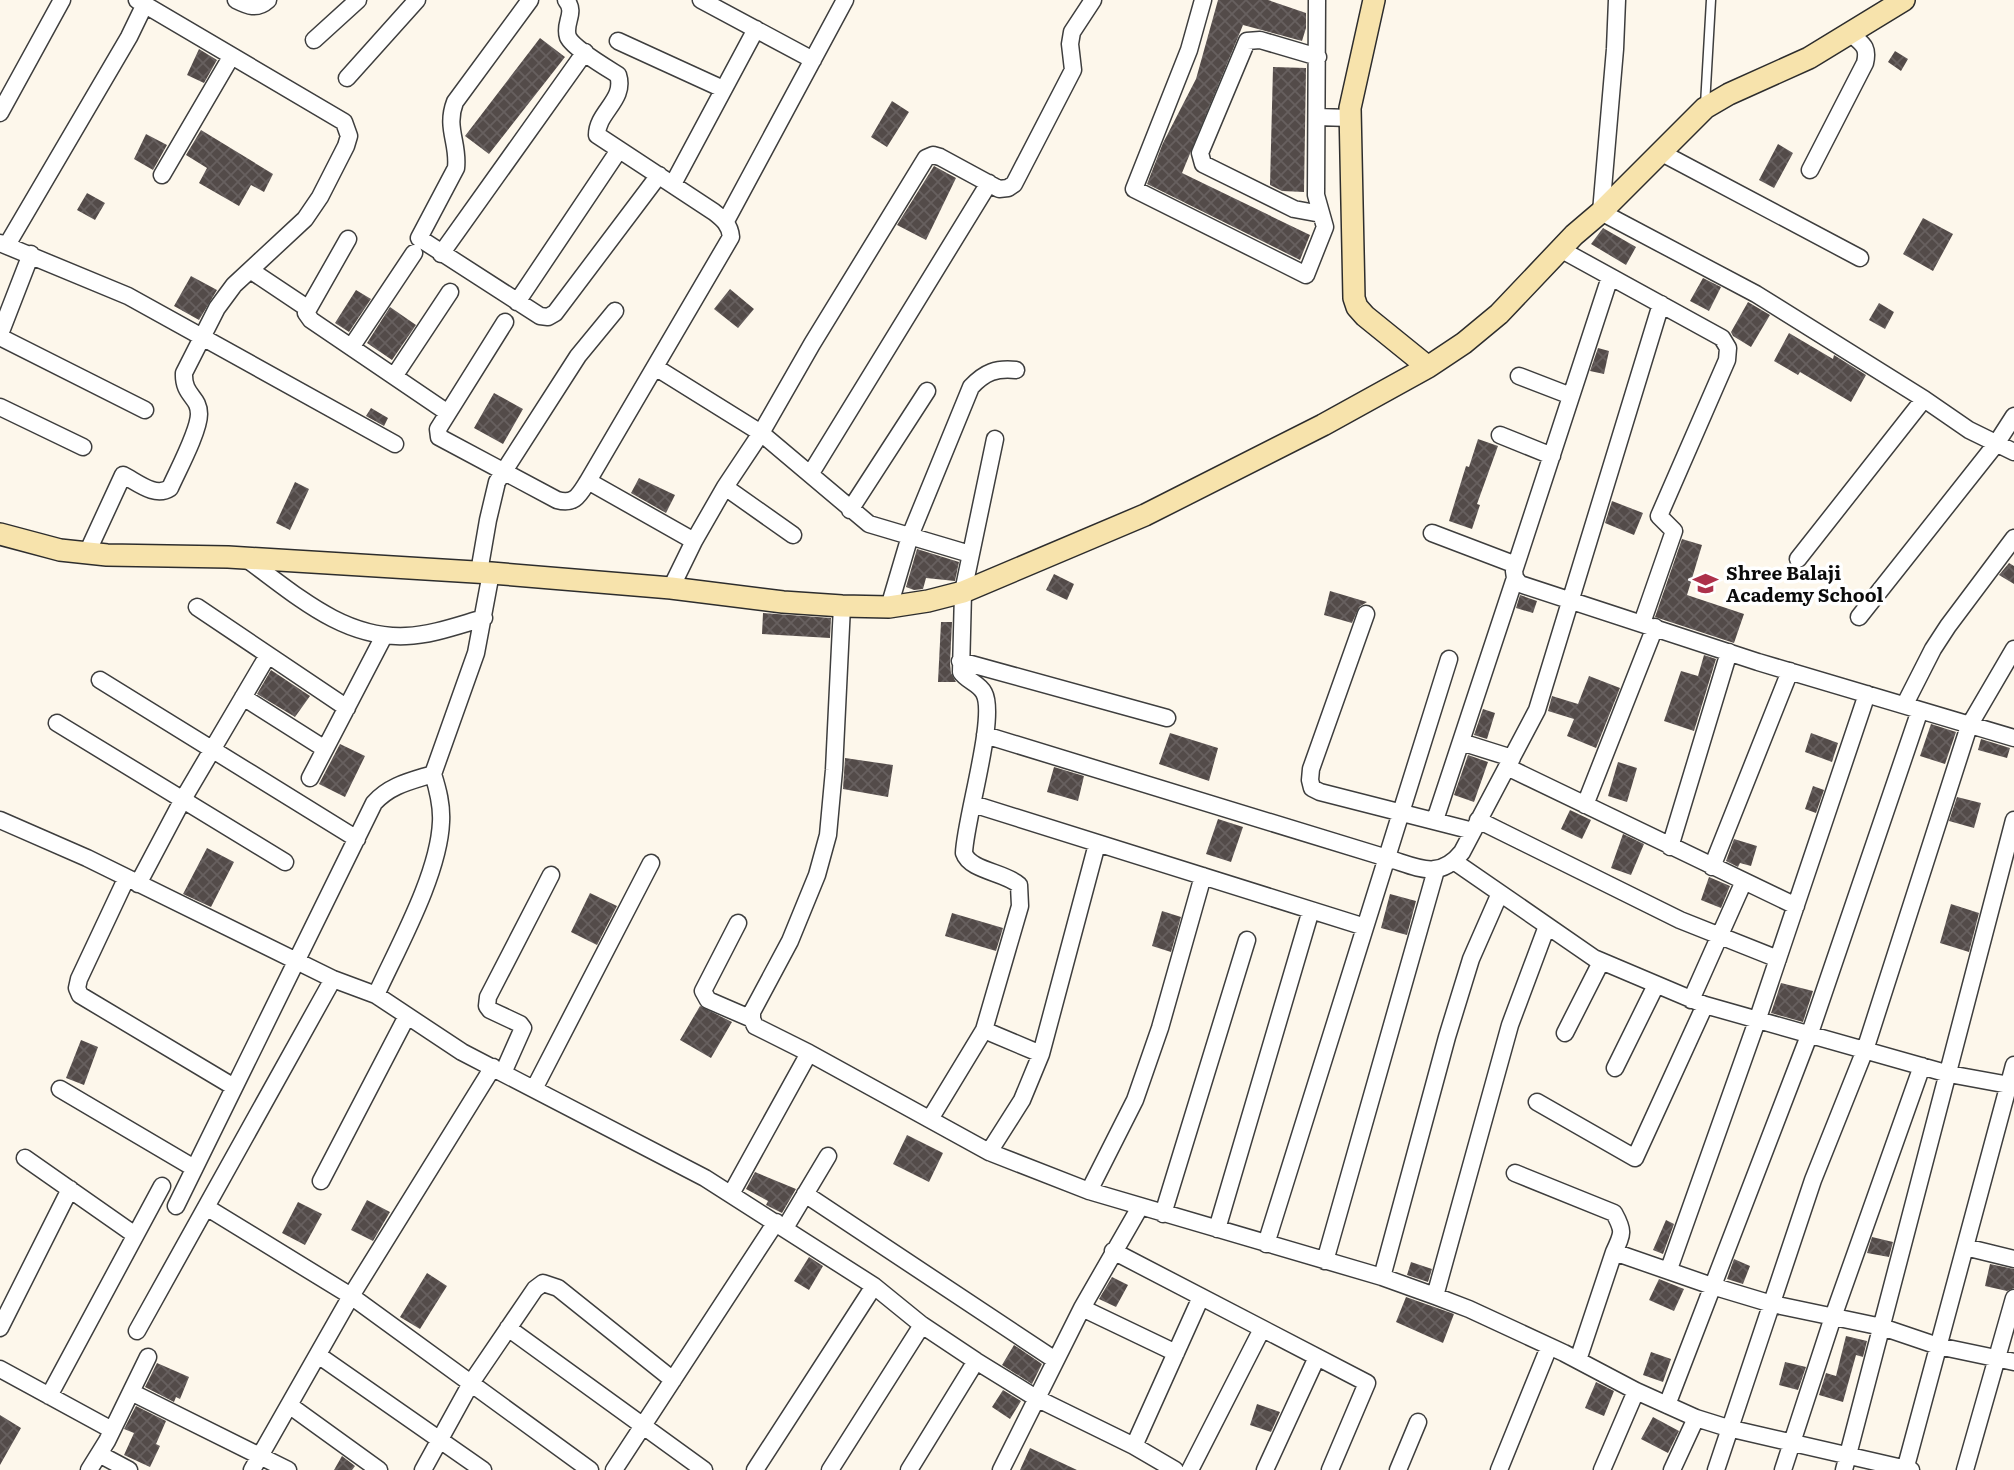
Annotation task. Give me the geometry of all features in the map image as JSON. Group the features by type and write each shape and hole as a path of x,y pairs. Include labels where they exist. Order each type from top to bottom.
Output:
{"street":[{"path":"0,113 62,0"},
{"path":"236,0 250,7 258,7 268,0"},
{"path":"314,40 358,0"},
{"path":"347,78 417,0"},
{"path":"530,0 455,102 450,128 457,155 456,168 419,238 540,316 548,317 555,313 666,180 723,89 756,29"},
{"path":"505,322 438,429 439,437 565,502 577,498 731,237 726,221 597,135 597,128 619,93 620,83 618,75 567,36 572,14 566,0"},
{"path":"701,0 813,60"},
{"path":"726,221 845,0"},
{"path":"671,588 725,487 761,433 926,158 933,155 940,157 999,189 1014,184 1073,70 1070,44 1072,32 1093,0"},
{"path":"1203,0 1189,50 1134,189 1306,275 1325,227 1316,195 1317,0"},
{"path":"1374,0 1350,108 1354,299 1365,316 1428,367"},
{"path":"1601,212 1617,0"},
{"path":"0,534 60,550 87,553 244,558 485,573 671,588 783,602 842,606 889,607 963,592 1145,515 1323,425 1428,367 1464,343 1499,314 1560,250 1705,108 1729,94 1809,58 1904,0"},
{"path":"87,553 123,475 156,492 164,492 170,488 197,425 199,413 197,403 184,384 184,373 202,337 216,308 250,270 305,219 325,187 349,136 344,122 140,3 129,37 3,244 128,296 202,337 395,444"},
{"path":"1810,170 1865,63 1867,53 1863,45 1850,33"},
{"path":"1318,57 1260,40 1247,41 1200,153 1203,164 1294,209 1321,214"},
{"path":"618,41 723,89"},
{"path":"441,254 585,52"},
{"path":"162,175 231,57"},
{"path":"1317,117 1350,118"},
{"path":"517,302 619,150"},
{"path":"1660,152 1860,258"},
{"path":"811,473 989,184"},
{"path":"1601,212 1756,295 1969,430 2014,452"},
{"path":"348,239 307,307 306,313 310,320 448,413"},
{"path":"1560,250 1722,338 1728,348 1727,360 1659,516 1674,531 1648,625 1585,805"},
{"path":"352,346 414,253"},
{"path":"31,254 0,336 145,410"},
{"path":"250,270 307,307"},
{"path":"1435,820 1610,276"},
{"path":"395,375 450,292"},
{"path":"985,735 1387,858 1436,870 1446,868 1455,862 1462,852 1537,710 1661,304"},
{"path":"376,995 437,852 442,821 440,795 433,774 477,653 484,618 488,520 497,482 578,356 614,311"},
{"path":"655,367 761,433 869,524 888,532 970,554"},
{"path":"889,607 909,536 971,387 983,374 1001,368 1016,370"},
{"path":"1519,376 1571,396"},
{"path":"850,510 927,391"},
{"path":"1798,559 1924,399"},
{"path":"0,407 83,446"},
{"path":"1859,617 1996,444 2014,416"},
{"path":"1500,435 1552,456"},
{"path":"930,1119 985,1030 1020,906 1019,885 1013,879 972,864 966,859 964,847 988,708 986,696 980,687 965,678 961,672 963,592 995,439"},
{"path":"588,481 694,541"},
{"path":"725,487 793,535"},
{"path":"1432,533 1516,572 1520,584 1729,652 2014,738"},
{"path":"1667,1405 1810,1033 1933,649 2014,538"},
{"path":"244,558 324,614 354,630 384,636 408,636 440,631 484,618"},
{"path":"842,606 828,835 817,875 790,941 752,1012 752,1020 755,1026 989,1152 1089,1191 1382,1277 1435,1296 1469,1309 1696,1418 1791,1442 1846,1462 1907,1469 1938,1346 2011,1085 2014,1065"},
{"path":"197,607 347,708"},
{"path":"1366,614 1311,769 1312,788 1401,813 1476,826 1680,920 1778,958"},
{"path":"310,778 384,636"},
{"path":"1716,1470 1813,1180 1865,1050 1969,726 2014,649"},
{"path":"1670,847 1729,652"},
{"path":"234,1087 80,995 77,988 79,979 132,881 268,655"},
{"path":"1266,1244 1449,659"},
{"path":"960,660 1167,718"},
{"path":"1712,867 1790,671"},
{"path":"100,680 357,839"},
{"path":"1669,1269 1757,1021 1867,694"},
{"path":"243,697 325,749"},
{"path":"57,723 285,862"},
{"path":"1461,742 1509,762 1585,805 1796,906"},
{"path":"176,1206 374,803 393,787 433,774"},
{"path":"973,804 1365,927"},
{"path":"0,820 87,858 333,979 376,995 462,1052 705,1178 874,1286 922,1325 976,1361 1036,1398 1134,1446 1175,1470"},
{"path":"1846,1462 2014,820"},
{"path":"989,1152 1022,1100 1041,1054 1097,844"},
{"path":"1455,862 1601,962 1698,1002 1948,1074 2011,1085"},
{"path":"534,1089 651,863"},
{"path":"1325,1261 1436,870"},
{"path":"252,1470 351,1296 523,1028 490,1010 487,1000 551,875"},
{"path":"1089,1191 1135,1100 1160,1028 1203,876"},
{"path":"1537,1102 1635,1158 1698,1002 1720,936 1744,881"},
{"path":"1382,1277 1459,998 1471,959 1500,893"},
{"path":"1217,1229 1311,910"},
{"path":"738,923 703,991 708,1000 752,1020"},
{"path":"1435,1296 1510,1026 1547,926"},
{"path":"1163,1214 1247,940"},
{"path":"1565,1033 1601,962"},
{"path":"137,1331 333,979"},
{"path":"1615,1068 1656,985"},
{"path":"321,1181 407,1016"},
{"path":"985,1030 1041,1054"},
{"path":"731,1194 809,1053"},
{"path":"1783,1470 1833,1317 1922,1066"},
{"path":"60,1088 194,1168"},
{"path":"614,1470 673,1380 805,1194 828,1156"},
{"path":"25,1158 135,1235"},
{"path":"1516,1173 1614,1213 1621,1226 1622,1235 1578,1360"},
{"path":"49,1396 162,1186"},
{"path":"0,1328 69,1189"},
{"path":"805,1194 1055,1360"},
{"path":"1001,1470 1082,1308 1140,1207"},
{"path":"206,1208 351,1296 590,1470"},
{"path":"1965,1247 2014,1259"},
{"path":"1113,1251 1367,1383 1329,1470"},
{"path":"1614,1252 1772,1304 1882,1327 1938,1346 2014,1362"},
{"path":"423,1470 471,1383 535,1289 543,1283 550,1283 673,1380"},
{"path":"755,1470 874,1286"},
{"path":"1134,1446 1201,1297"},
{"path":"1965,1470 2014,1298"},
{"path":"1082,1308 1176,1353"},
{"path":"830,1470 922,1325"},
{"path":"508,1328 704,1470"},
{"path":"1191,1470 1262,1329"},
{"path":"1499,1470 1549,1347"},
{"path":"318,1355 483,1470"},
{"path":"89,1470 148,1357"},
{"path":"1265,1470 1317,1357"},
{"path":"909,1470 976,1361"},
{"path":"0,1369 112,1430"},
{"path":"1602,1470 1636,1391"},
{"path":"131,1392 288,1470"},
{"path":"289,1405 379,1470"},
{"path":"1672,1470 1696,1418"},
{"path":"1398,1470 1418,1422"},
{"path":"99,1454 129,1470"}],"lane":[{"path":"1705,108 1711,0"}],"building":[{"path":"1218,0 1268,0 1306,13 1306,28 1302,41 1243,25 1182,173 1310,235 1300,260 1147,184 1163,143 1196,79"},
{"path":"540,38 565,57 489,154 465,136"},
{"path":"199,49 217,60 204,83 187,75"},
{"path":"1895,51 1908,59 1901,71 1888,62"},
{"path":"1273,67 1306,68 1304,192 1282,191 1270,185"},
{"path":"892,101 909,112 887,147 871,137"},
{"path":"201,130 273,174 264,192 251,185 239,206 199,183 207,168 186,155"},
{"path":"146,134 167,145 153,170 134,159"},
{"path":"1778,144 1793,153 1774,188 1759,180"},
{"path":"934,166 956,178 926,240 897,225"},
{"path":"87,193 105,203 95,220 77,210"},
{"path":"1923,218 1953,234 1933,271 1903,254"},
{"path":"1603,228 1636,247 1626,265 1591,244"},
{"path":"191,276 217,290 199,320 174,306"},
{"path":"1703,278 1721,287 1709,311 1690,301"},
{"path":"730,289 754,309 738,328 714,309"},
{"path":"356,290 371,299 349,332 335,323"},
{"path":"1748,302 1770,315 1751,347 1731,332"},
{"path":"1879,303 1894,312 1885,329 1869,320"},
{"path":"390,307 416,325 392,360 367,343"},
{"path":"1789,333 1833,359 1834,355 1866,375 1851,402 1800,372 1798,375 1774,361"},
{"path":"1598,348 1609,351 1604,374 1590,371"},
{"path":"494,393 523,409 503,444 474,428"},
{"path":"371,408 388,418 384,426 366,416"},
{"path":"1478,439 1498,446 1477,504 1480,505 1472,529 1449,521 1466,466 1469,467"},
{"path":"639,478 675,495 666,513 631,493"},
{"path":"295,482 309,489 290,530 276,523"},
{"path":"1612,501 1643,513 1634,535 1605,523"},
{"path":"1682,539 1702,545 1687,595 1744,614 1734,643 1655,617"},
{"path":"917,549 959,562 955,581 926,578 923,589 906,587"},
{"path":"2009,563 2014,566 2014,584 1999,575"},
{"path":"1054,574 1074,584 1067,600 1046,590"},
{"path":"1330,591 1367,602 1359,607 1352,623 1324,615"},
{"path":"1520,595 1537,601 1533,613 1516,608"},
{"path":"763,613 831,618 830,638 762,634"},
{"path":"941,622 952,622 950,663 956,682 938,682"},
{"path":"1704,655 1716,659 1694,731 1664,721 1681,671 1698,676"},
{"path":"271,670 310,696 295,717 257,694"},
{"path":"1589,676 1620,688 1596,748 1567,736 1574,719 1548,711 1552,696 1578,704"},
{"path":"1483,709 1495,713 1487,739 1474,735"},
{"path":"1931,724 1956,732 1945,764 1920,756"},
{"path":"1170,733 1218,748 1209,781 1159,764"},
{"path":"1811,733 1838,743 1832,762 1805,752"},
{"path":"1981,739 2010,748 2007,758 1978,750"},
{"path":"340,744 365,756 345,797 319,784"},
{"path":"1468,755 1488,762 1474,802 1454,795"},
{"path":"845,758 893,765 888,797 843,789"},
{"path":"1618,762 1637,768 1627,802 1608,796"},
{"path":"1054,767 1084,776 1078,801 1047,792"},
{"path":"1813,786 1824,790 1816,813 1805,809"},
{"path":"1957,797 1981,803 1974,828 1949,821"},
{"path":"1570,810 1591,820 1582,839 1561,829"},
{"path":"1218,819 1243,827 1231,862 1206,854"},
{"path":"1623,834 1644,844 1631,875 1611,868"},
{"path":"1734,839 1757,846 1751,866 1740,863 1738,867 1726,861"},
{"path":"207,848 234,862 211,907 183,894"},
{"path":"1709,877 1730,886 1721,908 1701,900"},
{"path":"590,893 617,906 597,945 571,932"},
{"path":"1390,894 1416,901 1407,935 1381,928"},
{"path":"1951,904 1979,913 1969,952 1940,943"},
{"path":"1162,911 1181,917 1171,952 1152,946"},
{"path":"952,913 1003,928 996,951 945,936"},
{"path":"1781,983 1813,991 1803,1022 1771,1013"},
{"path":"700,1006 732,1022 711,1058 680,1040"},
{"path":"81,1040 98,1047 84,1085 66,1078"},
{"path":"907,1135 943,1153 929,1182 893,1164"},
{"path":"755,1172 796,1189 782,1213 766,1205 768,1201 746,1189"},
{"path":"367,1200 390,1212 373,1241 351,1230"},
{"path":"298,1202 322,1214 305,1245 282,1233"},
{"path":"1666,1220 1674,1224 1663,1254 1653,1250"},
{"path":"1872,1237 1893,1242 1889,1257 1867,1253"},
{"path":"809,1257 823,1266 809,1290 794,1281"},
{"path":"1734,1259 1750,1266 1743,1284 1727,1279"},
{"path":"1411,1262 1432,1269 1428,1282 1407,1275"},
{"path":"1990,1264 2014,1269 2014,1288 2007,1291 1985,1286"},
{"path":"427,1273 447,1286 420,1329 400,1317"},
{"path":"1112,1277 1128,1285 1116,1307 1099,1299"},
{"path":"1659,1279 1684,1289 1674,1311 1649,1300"},
{"path":"1406,1297 1454,1314 1443,1343 1396,1322"},
{"path":"1846,1336 1867,1341 1863,1357 1856,1355 1843,1402 1819,1395 1826,1373 1836,1376"},
{"path":"1014,1345 1042,1364 1032,1384 1002,1365"},
{"path":"1651,1352 1671,1359 1663,1382 1643,1375"},
{"path":"1785,1362 1806,1367 1798,1390 1779,1385"},
{"path":"157,1363 189,1377 180,1399 176,1397 174,1402 145,1387"},
{"path":"1596,1382 1614,1391 1604,1416 1585,1408"},
{"path":"1003,1390 1021,1401 1010,1419 992,1407"},
{"path":"1257,1404 1280,1412 1271,1432 1250,1425"},
{"path":"136,1406 166,1421 156,1444 160,1446 150,1467 124,1455 134,1433 124,1429"},
{"path":"0,1415 21,1428 0,1465"},
{"path":"1653,1417 1679,1431 1668,1453 1641,1439"},
{"path":"1030,1448 1077,1470 1020,1470"},
{"path":"342,1456 355,1466 352,1470 334,1470"}],"place":[{"name":"Shree Balaji Academy School","path":"1706,583"}]}
